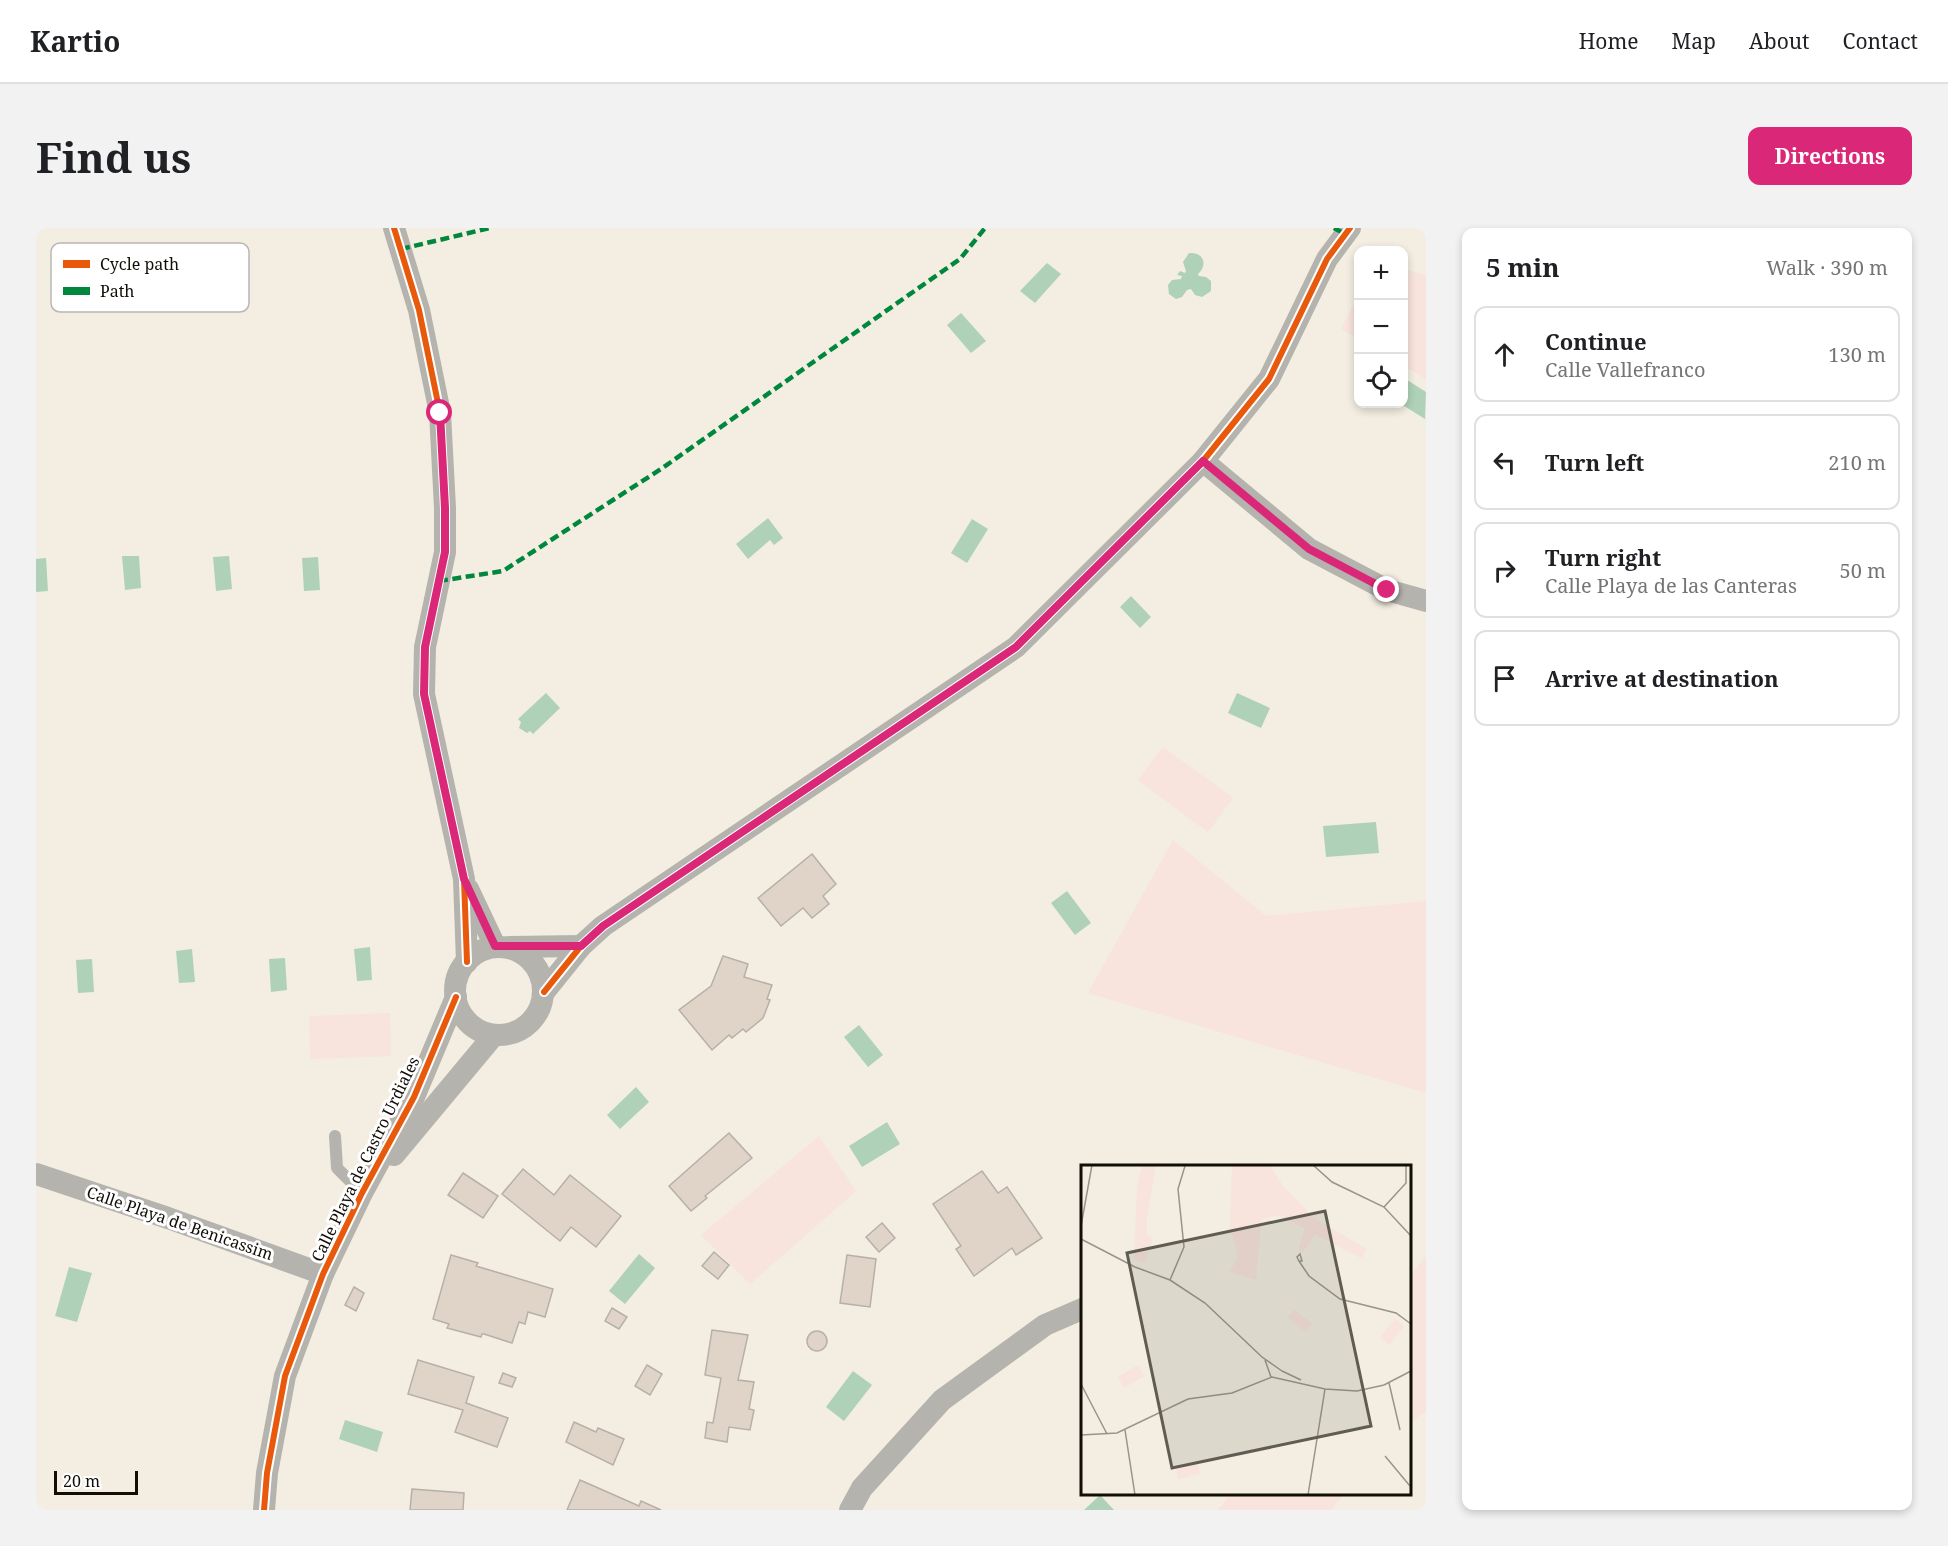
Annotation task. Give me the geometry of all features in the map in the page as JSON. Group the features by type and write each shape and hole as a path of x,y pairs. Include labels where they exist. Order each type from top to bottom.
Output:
{"street":[{"path":"394,228 419,310 440,413 445,552 425,647 424,694 464,879 467,962"},
{"path":"544,992 581,946 603,926 1016,647 1203,461 1269,379 1327,259 1350,228"},
{"path":"1203,461 1309,549 1387,590 1426,601"},
{"path":"464,879 502,947 522,953 534,963 541,976 544,992 541,1006 534,1019 523,1029 509,1034 494,1035 480,1031 468,1023 460,1011 456,997 456,982 461,969 467,962 483,950 502,947 581,946"},
{"name":"Calle Playa de Castro Urdiales","path":"264,1510 267,1473 285,1376 323,1274 362,1193 414,1097 456,997"},
{"name":"Calle Playa de Castro Urdiales","path":"362,1193 494,1035"},
{"name":"Calle Playa de Benicassim","path":"36,1174 168,1218 323,1274"},
{"path":"850,1510 862,1488 942,1400 1045,1325 1081,1310"}],"lane":[{"path":"335,1136 337,1168 362,1193"}],"shaded area":[{"path":"1189,253 1198,255 1203,260 1203,267 1198,274 1211,281 1211,291 1202,297 1195,295 1191,289 1176,299 1169,294 1168,285 1172,280 1181,279 1182,276 1177,275 1180,271 1185,273 1183,262"},
{"path":"1047,263 1061,274 1035,303 1020,291"},
{"path":"1408,270 1426,275 1426,379 1408,368"},
{"path":"1354,304 1354,337 1341,329"},
{"path":"961,313 986,341 971,353 947,325"},
{"path":"1408,381 1426,392 1425,419 1407,408"},
{"path":"768,518 783,538 774,545 770,540 748,559 736,544"},
{"path":"972,519 988,529 967,563 951,553"},
{"path":"122,556 139,556 141,588 125,590"},
{"path":"229,556 232,589 216,591 213,557"},
{"path":"318,557 320,590 304,591 302,558"},
{"path":"46,558 48,591 36,592 36,559"},
{"path":"1131,596 1151,617 1140,628 1120,607"},
{"path":"546,693 560,708 533,734 530,731 527,733 519,728 521,722 518,719"},
{"path":"1237,693 1270,708 1261,728 1228,713"},
{"path":"1163,747 1233,798 1208,832 1138,780"},
{"path":"1376,822 1379,853 1326,857 1323,826"},
{"path":"1173,840 1266,916 1426,901 1426,1093 1088,993"},
{"path":"1067,891 1091,923 1075,935 1051,903"},
{"path":"370,947 372,980 357,981 354,949"},
{"path":"192,949 195,982 179,983 176,951"},
{"path":"285,958 287,990 271,992 269,959"},
{"path":"92,959 94,992 78,993 76,960"},
{"path":"390,1013 391,1056 310,1059 309,1016"},
{"path":"859,1025 883,1055 868,1067 844,1037"},
{"path":"636,1087 649,1102 620,1129 607,1115"},
{"path":"887,1122 900,1144 862,1167 849,1146"},
{"path":"819,1136 856,1191 750,1284 701,1235"},
{"path":"639,1254 655,1268 625,1304 609,1291"},
{"path":"1426,1256 1426,1412 1411,1421 1411,1276"},
{"path":"69,1267 92,1273 77,1322 55,1316"},
{"path":"853,1371 872,1385 844,1421 826,1407"},
{"path":"345,1420 383,1432 377,1452 339,1439"},
{"path":"1100,1495 1114,1510 1084,1510"},
{"path":"1230,1495 1343,1495 1331,1510 1218,1510"}],"building":[{"path":"812,854 836,884 823,896 829,904 812,918 803,908 781,926 758,898"},
{"path":"723,956 748,964 744,977 772,985 767,999 770,1000 763,1018 746,1032 743,1029 732,1038 729,1035 712,1050 679,1010 711,986"},
{"path":"729,1133 752,1158 705,1196 707,1198 691,1211 669,1186"},
{"path":"523,1169 554,1195 570,1175 621,1216 596,1247 571,1227 560,1241 502,1194"},
{"path":"982,1171 998,1193 1007,1187 1042,1238 1016,1255 1012,1248 974,1276 956,1249 961,1246 933,1204"},
{"path":"463,1173 498,1196 483,1218 448,1195"},
{"path":"882,1223 895,1238 879,1252 866,1237"},
{"path":"714,1252 729,1265 718,1279 702,1266"},
{"path":"451,1255 478,1263 476,1266 553,1289 545,1317 528,1312 525,1324 519,1322 512,1343 484,1334 481,1337 447,1328 449,1324 433,1319"},
{"path":"847,1255 876,1259 870,1307 840,1303"},
{"path":"354,1287 364,1293 356,1311 345,1305"},
{"path":"612,1308 627,1317 619,1329 605,1321"},
{"path":"712,1330 748,1335 738,1380 754,1382 749,1409 754,1410 750,1430 729,1427 727,1442 705,1438 707,1422 713,1423 721,1378 705,1375"},
{"path":"817,1331 824,1334 827,1341 824,1348 817,1351 810,1348 807,1341 810,1334"},
{"path":"418,1360 474,1377 466,1403 508,1418 497,1447 455,1432 463,1410 408,1394"},
{"path":"647,1365 662,1374 650,1395 635,1386"},
{"path":"503,1373 516,1378 512,1387 499,1383"},
{"path":"574,1422 596,1432 598,1428 624,1439 613,1465 566,1442"},
{"path":"580,1480 639,1506 641,1501 661,1510 567,1510"},
{"path":"412,1489 464,1493 463,1510 410,1510"}],"marked path":[{"path":"401,249 490,228"},
{"path":"439,581 503,571 661,469 960,259 985,228"},
{"path":"1334,228 1345,234"}],"cycle path":[{"path":"394,228 419,310 440,413 445,552 425,647 424,694 464,879 467,962"},
{"path":"544,992 581,946 603,926 1016,647 1203,461 1269,379 1327,259 1350,228"},
{"path":"264,1510 267,1473 285,1376 323,1274 362,1193 414,1097 456,997"}],"route":[{"path":"440,413 445,552 425,647 424,694 464,879 495,946 581,946 603,926 1016,647 1203,461 1309,549 1387,590"}]}
